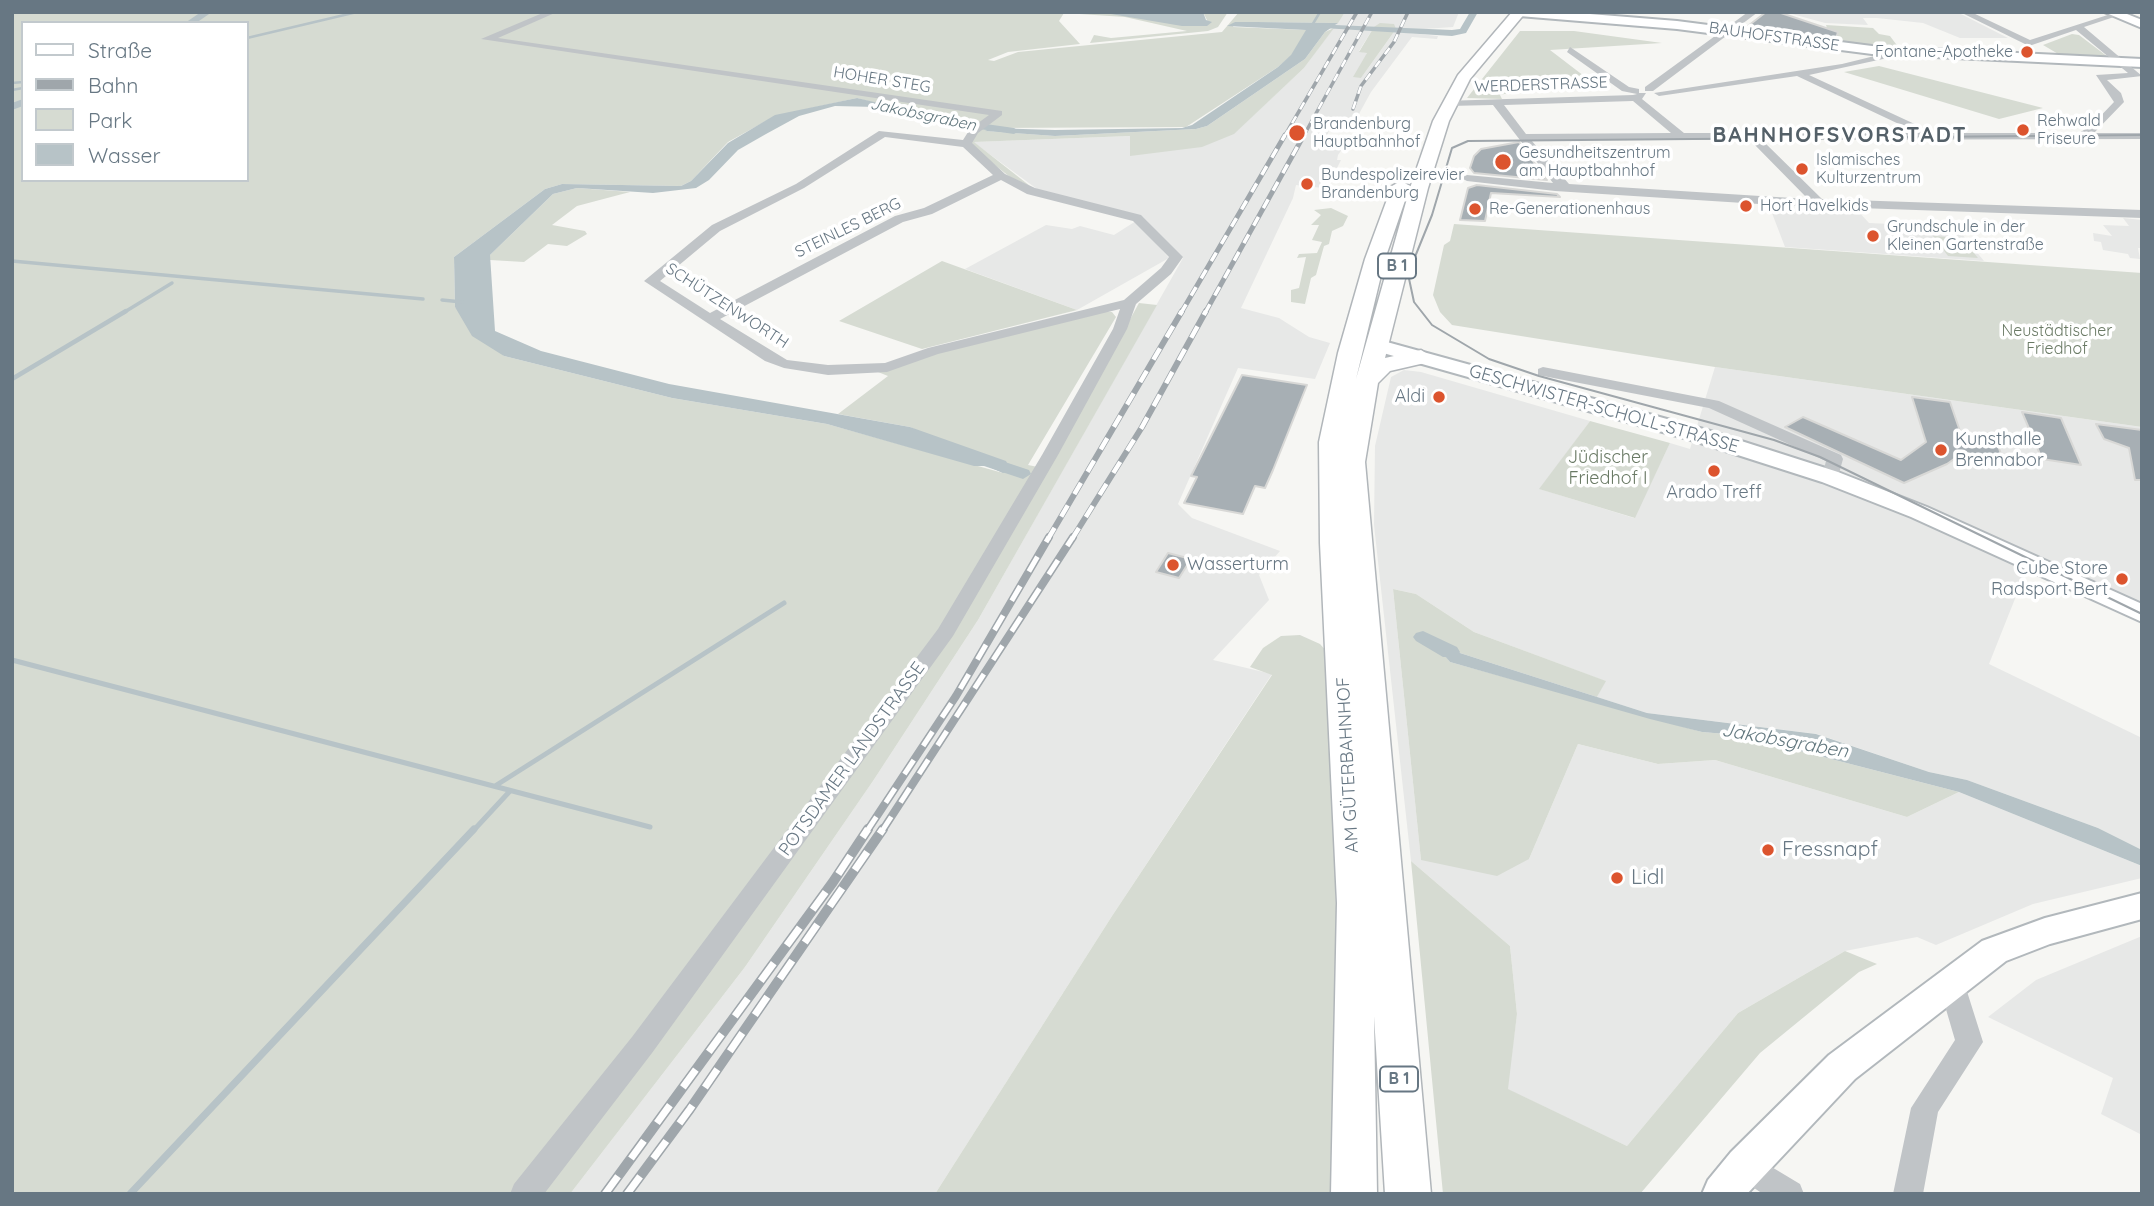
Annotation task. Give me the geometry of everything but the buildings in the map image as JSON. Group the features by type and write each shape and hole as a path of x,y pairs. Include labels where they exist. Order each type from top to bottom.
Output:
{"main road":[{"name":"B 1","path":"1353,338 1411,156 1453,65 1500,12"},
{"name":"B 1","path":"1376,345 1419,188 1439,95 1472,67 1519,12"},
{"path":"1453,65 1472,67"},
{"path":"1353,338 1376,345"},
{"name":"AM GÜTERBAHNHOF","path":"1353,338 1332,442 1352,618 1408,1194"},
{"name":"AM GÜTERBAHNHOF","path":"1354,1194 1353,1024 1356,903 1352,462 1376,345"},
{"path":"1367,381 1382,366 1422,358"}],"street":[{"name":"HOHER STEG","path":"553,12 486,39 998,113 979,127 966,145"},
{"name":"BAUHOFSTRASSE","path":"1519,12 1730,29"},
{"name":"BAUHOFSTRASSE","path":"1565,12 1730,29 1903,52 2119,62 2140,73"},
{"path":"1644,93 1754,12"},
{"path":"1964,12 2034,46 2112,13 2142,24"},
{"path":"2078,27 2119,62"},
{"path":"1570,50 1626,89 1644,93 1682,137"},
{"name":"WERDERSTRASSE","path":"1439,95 1497,103 1644,93 1798,74 1887,58 1903,52"},
{"path":"2081,136 2096,127 2119,102 2117,94 2099,77 2140,73"},
{"path":"1798,74 1936,137"},
{"path":"1497,103 1560,185 1565,187"},
{"name":"SCHÜTZENWORTH","path":"966,145 883,133 800,186 716,228 651,281 783,364 828,370 873,370 933,351 1132,299"},
{"path":"1523,136 2142,136"},
{"path":"1753,137 1819,202"},
{"path":"966,145 1001,176 1031,191 1141,220 1176,257 1175,262 1132,299"},
{"name":"STEINLES BERG","path":"712,318 899,219 928,211 1001,176"},
{"path":"1467,178 1565,187 1819,202 2142,214"},
{"name":"POTSDAMER LANDSTRASSE","path":"525,1194 642,1045 946,632 1050,455 1120,329 1132,299"},
{"name":"GESCHWISTER-SCHOLL-STRASSE","path":"1376,345 1699,435 1830,477 1932,518 2142,614"},
{"name":"GESCHWISTER-SCHOLL-STRASSE","path":"1543,372 1713,404 1835,459 1830,477"},
{"path":"1789,1194 1734,1180 1842,1067 1994,951 2045,932 2142,906"},
{"path":"1908,1194 1925,1108 1969,1042 1951,982"}],"shaded area":[{"path":"1345,12 1459,12 1453,27 1410,30 1409,33 1438,36 1437,39 1412,37 1371,92 1354,123 1328,125 1327,129 1330,129 1323,143 1345,145 1338,155 1337,160 1341,160 1337,168 1333,167 1323,188 1296,185 1293,198 1241,308 1279,318 1309,337 1330,343 1315,379 1238,368 1178,504 1192,518 1280,551 1259,575 1269,600 1213,660 1272,674 1112,916 935,1194 570,1194 745,967 873,781 978,620 1183,258 1143,217 1037,189 973,142 1130,136 1130,155 1234,133 1304,68","holes":["1374,27 1396,29 1361,78 1367,53 1359,51"]},
{"path":"1785,12 1957,12 2008,38 1960,38 1923,23 1877,18 1863,18 1868,25 1825,23"},
{"name":"Grundschule in der Kleinen Gartenstraße","path":"1770,208 1858,211 1869,223 1891,224 1895,228 1917,232 1962,234 1984,261 1785,247"},
{"path":"2123,218 2142,220 2142,248 2138,248 2140,259 2103,250 2101,242 2094,241 2093,233 2112,236 2103,225 2129,226"},
{"path":"1136,221 1169,258 1077,310 965,269 1046,225 1072,229 1080,226 1114,235"},
{"path":"1715,367 2142,427 2142,606 2032,556 1989,664 2142,738 2142,850 2098,828 1967,780 1929,772 1817,734 1647,713 1597,697 1605,681 1474,632 1416,594 1393,589 1421,860 1529,859 1578,744 1658,764 1715,760 1907,817 1959,792 2142,866 2142,878 2033,904 1936,945 1917,937 1845,951 1738,1013 1627,1146 1507,1089 1517,1014 1510,946 1411,861 1374,525 1375,446 1391,377 1404,370 1421,372 1590,421 1540,489 1634,518 1670,443 1690,449"},
{"path":"2142,936 2142,1135 2101,1114 2113,1078 1988,1017 2036,980"}],"green space":[{"path":"12,12 1099,12 1208,22 1203,12 1228,12 1218,27 1208,31 1090,43 1094,35 1111,38 1187,31 1125,17 1064,13 1059,21 1080,44 1008,52 988,60 994,61 1018,52 1222,32 1239,12 1345,12 1338,23 1235,22 1233,27 1307,30 1291,56 1278,67 1186,127 991,128 986,131 1055,136 1196,129 1207,126 1305,59 1325,32 1334,28 1304,68 1234,134 1202,147 1130,156 1130,136 974,142 1030,186 1010,177 972,147 970,130 857,98 775,116 728,142 691,181 681,186 562,184 545,189 454,257 455,307 504,356 672,398 827,424 1003,473 910,427 838,414 888,376 878,372 937,351 1103,311 1112,312 1116,317 1028,465 1048,469 1139,303 1157,305 978,620 873,781 745,967 570,1194 12,1194"},
{"path":"1380,23 1394,24 1396,29 1361,78 1353,77 1367,53 1359,52 1374,27"},
{"path":"1826,25 1873,28 1879,34 1890,36 1899,48 1831,40"},
{"path":"1520,31 1574,31 1662,43 1550,50 1584,76 1500,95 1502,99 1467,98"},
{"path":"2072,34 2079,35 2108,57 2060,55 2043,45"},
{"path":"1879,66 2043,108 1999,119 1844,72"},
{"path":"577,188 630,192 577,206 552,225 585,231 587,234 567,246 548,244 524,262 490,260 490,255 553,194"},
{"path":"1331,208 1348,216 1343,226 1332,231 1329,244 1324,246 1316,275 1311,278 1305,304 1291,302 1291,290 1299,288 1306,257 1297,258 1299,254 1317,253 1322,242 1312,240 1319,225 1311,225 1321,215 1314,210"},
{"name":"Neustädtischer Friedhof","path":"1454,224 2142,273 2142,427 1715,367 1452,325 1440,312 1433,295 1444,245 1450,241"},
{"path":"1933,236 1962,238 1978,258 1948,256"},
{"path":"942,261 1077,310 922,349 839,321"},
{"name":"Jüdischer Friedhof I","path":"1590,421 1670,443 1635,518 1539,489"},
{"path":"1393,589 1416,594 1474,632 1606,681 1597,697 1460,653 1431,639 1450,662 1702,732 1738,735 1959,792 1907,817 1715,760 1658,764 1578,744 1529,859 1497,876 1421,860"},
{"path":"1300,635 1320,644 1328,653 1336,909 1337,1194 935,1194 1112,916 1272,675 1250,667 1263,648 1281,636"},
{"path":"1411,861 1510,946 1517,1014 1508,1089 1627,1146 1738,1013 1845,951 1877,964 1859,972 1760,1053 1640,1194 1443,1194"}],"water":[{"path":"1099,12 1203,12 1206,20 1212,22 1207,26 1182,26"},
{"path":"1235,22 1338,23 1325,32 1305,59 1207,126 1196,129 1055,136 985,131 991,128 1055,130 1182,128 1192,125 1278,67 1291,55 1306,30 1227,26"},
{"path":"857,98 968,124 963,128 876,107 835,106 799,116 738,150 709,180 696,188 653,193 577,188 553,194 490,255 495,331 541,351 669,384 910,427 1006,461 1011,471 1003,473 987,466 974,466 827,424 672,398 504,356 472,336 455,307 454,257 545,189 562,184 681,186 691,181 728,143 775,115"},
{"path":"1429,638 1460,653 1647,713 1816,734 1929,772 1967,780 2098,828 2142,850 2142,866 1959,792 1738,735 1702,732 1650,719 1450,662"}],"waterway":[{"path":"192,21 208,12"},
{"path":"248,38 357,12"},
{"path":"1311,27 1320,12"},
{"name":"Jakobsgraben","path":"1311,27 1452,33 1463,31 1474,12"},
{"path":"12,83 21,82"},
{"path":"12,90 21,88"},
{"path":"12,107 21,103"},
{"name":"Jakobsgraben","path":"943,121 1014,131"},
{"path":"12,261 423,299"},
{"path":"123,313 172,283"},
{"path":"442,300 462,302"},
{"path":"12,379 126,311"},
{"name":"Jakobsgraben","path":"987,461 1023,474"},
{"path":"495,786 784,603"},
{"name":"Jakobsgraben","path":"1423,637 1450,652"},
{"path":"12,660 650,827"},
{"path":"473,831 510,791"},
{"path":"130,1194 474,829"}],"tram line":[{"path":"2142,135 1468,141 1452,148 1432,215 1408,274 1414,302 1432,325 1489,359 1539,376 1774,440 1820,457 2142,614"}],"railway":[{"path":"1284,137 1357,12"},
{"path":"1303,137 1372,12"},
{"path":"1353,109 1361,86 1394,42 1408,12"},
{"path":"1181,313 1285,135"},
{"path":"1205,313 1304,135"},
{"path":"1048,539 1182,311"},
{"path":"1072,539 1142,427 1206,311"},
{"path":"867,831 956,696 1049,537"},
{"path":"882,831 1073,537"},
{"path":"605,1194 833,882 868,829"},
{"path":"627,1194 690,1109 883,829"}],"place":[{"name":"Fontane-Apotheke","path":"2027,52"},
{"name":"Rehwald Friseure","path":"2023,130"},
{"name":"Brandenburg Hauptbahnhof","path":"1297,133"},
{"name":"Gesundheitszentrum am Hauptbahnhof","path":"1503,162"},
{"name":"Islamisches Kulturzentrum","path":"1802,169"},
{"name":"Bundespolizeirevier Brandenburg","path":"1307,184"},
{"name":"Hort Havelkids","path":"1746,206"},
{"name":"Re-Generationenhaus","path":"1475,209"},
{"name":"Grundschule in der Kleinen Gartenstraße","path":"1873,236"},
{"name":"Aldi","path":"1439,397"},
{"name":"Kunsthalle Brennabor","path":"1941,450"},
{"name":"Arado Treff","path":"1714,471"},
{"name":"Wasserturm","path":"1173,565"},
{"name":"Cube Store Radsport Bert","path":"2122,579"},
{"name":"Fressnapf","path":"1768,850"},
{"name":"Lidl","path":"1617,878"}],"district":[{"name":"BAHNHOFSVORSTADT","path":"1840,136"}]}
